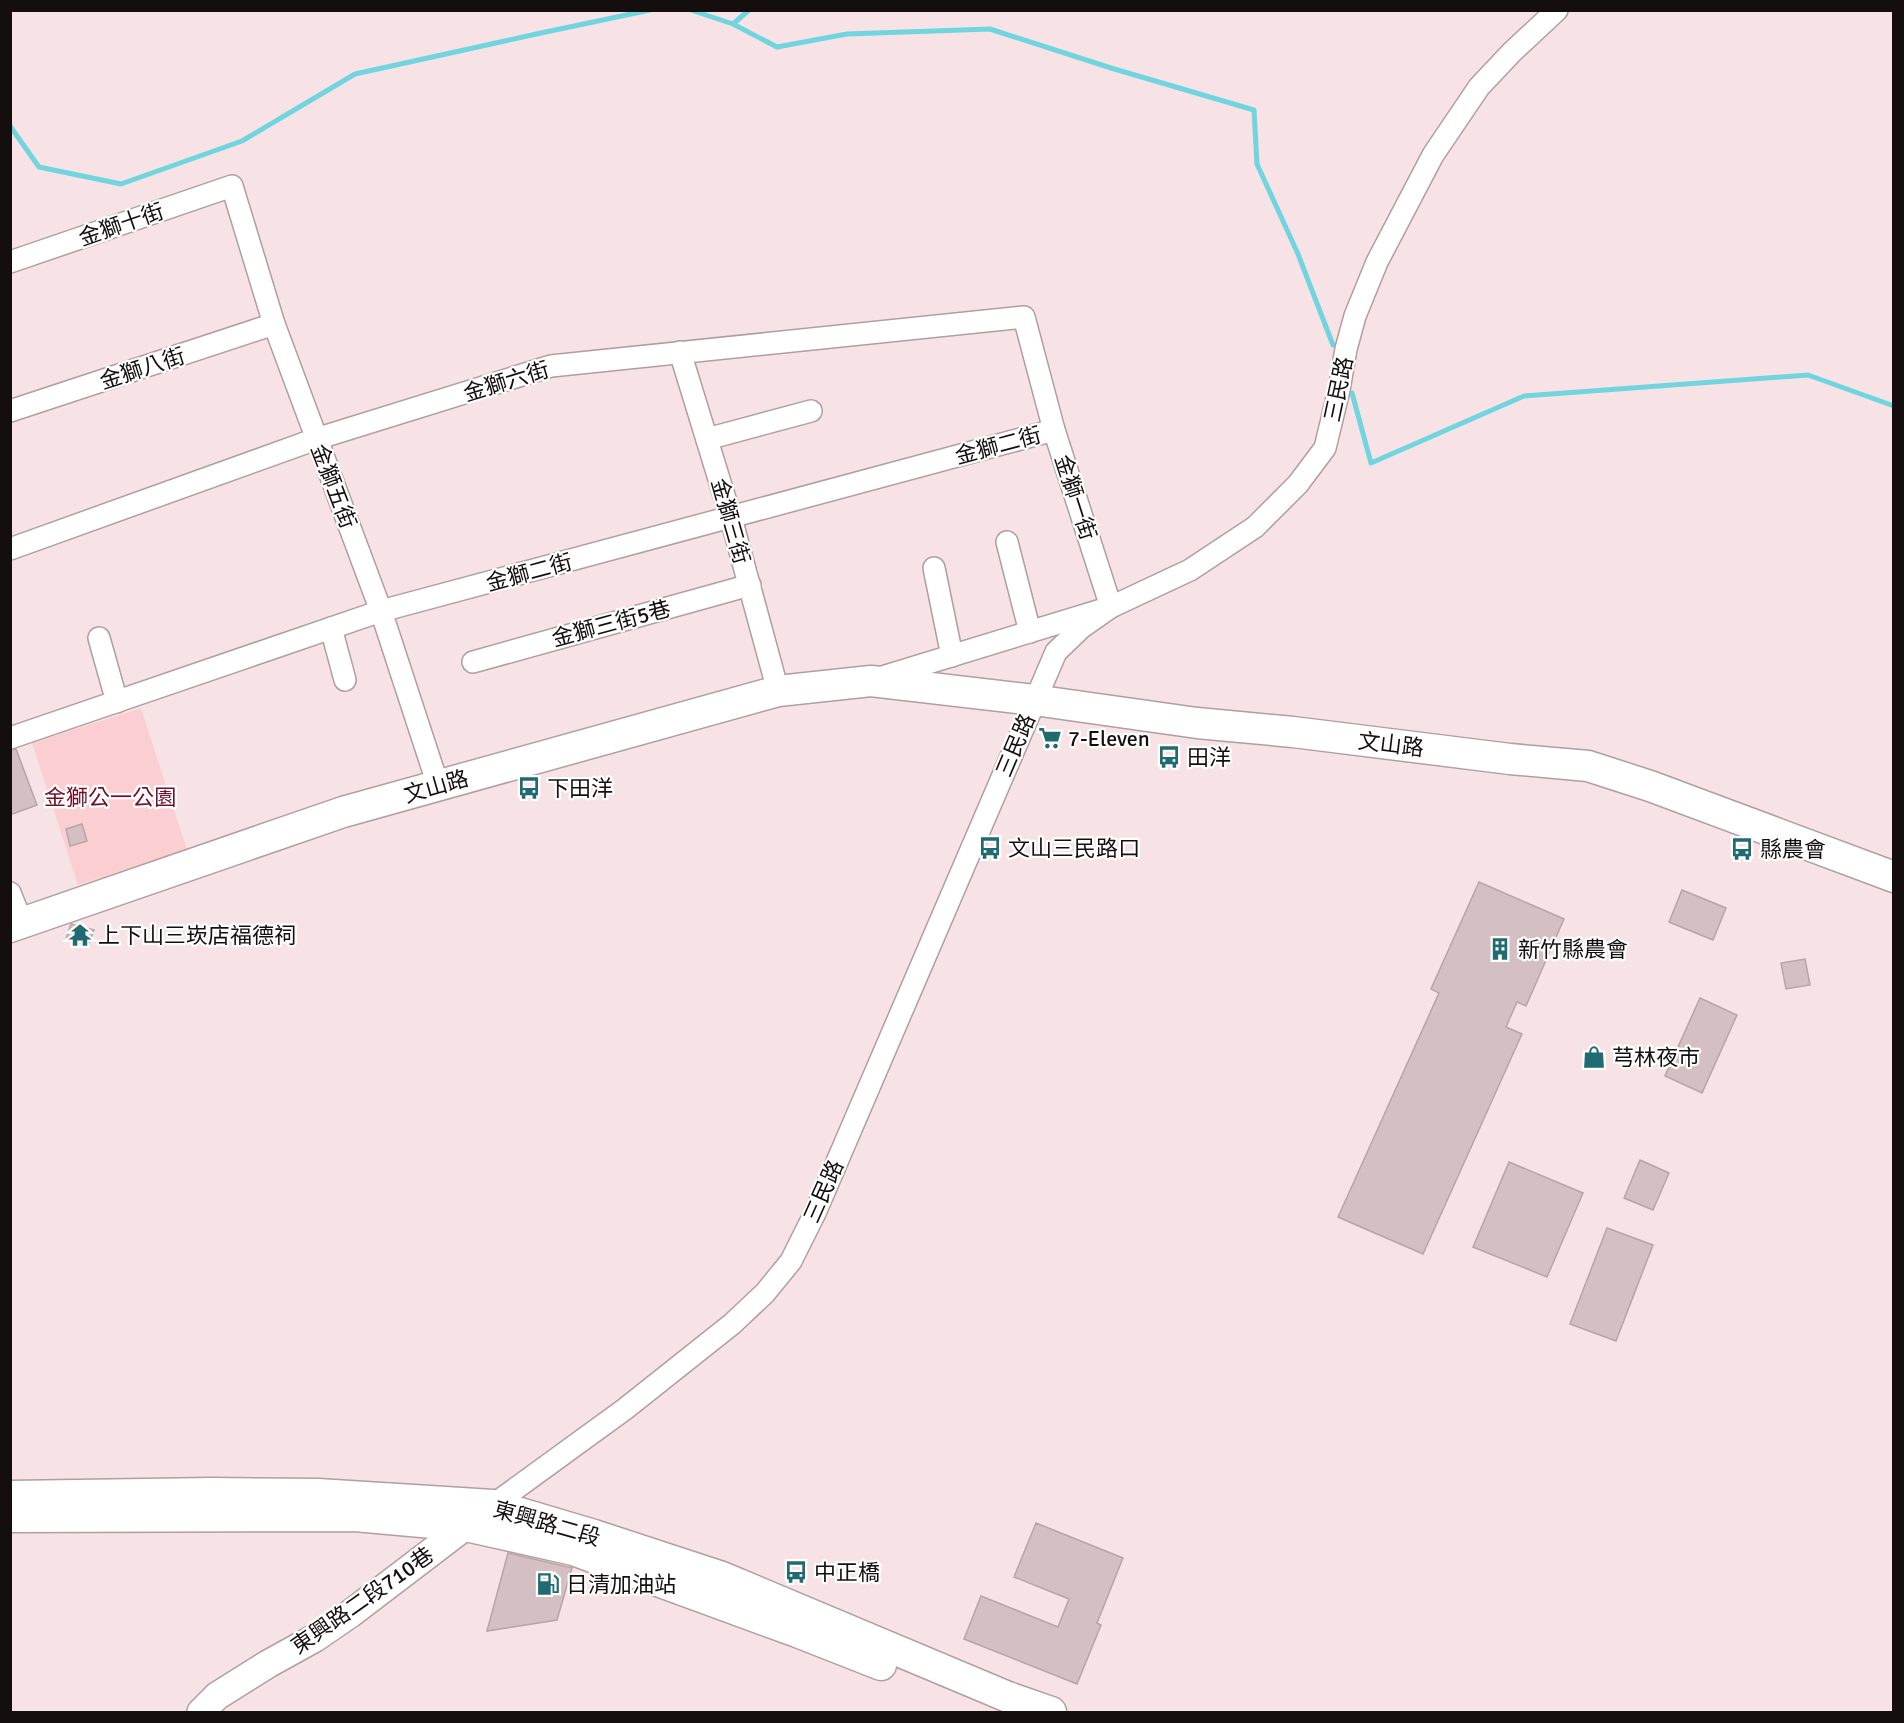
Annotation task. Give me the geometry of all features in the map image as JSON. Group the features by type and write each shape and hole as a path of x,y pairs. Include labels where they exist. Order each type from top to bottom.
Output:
{"main road":[{"name":"文山路","path":"16,925 343,812 778,691 871,681 1034,700 1197,723 1588,766 1650,786 1893,878"},
{"name":"東興路二段","path":"10,1496 318,1494 493,1505 723,1577 1008,1697 1052,1713"},
{"name":"東興路二段","path":"10,1517 355,1516 466,1526 573,1550 797,1632 1002,1713"}],"street":[{"name":"三民路","path":"493,1505 625,1409 732,1324 765,1293 791,1261 815,1213 1056,652 1081,628 1111,607 1190,570 1255,527 1298,484 1325,448 1355,316 1377,262 1433,155 1479,87 1557,10"},
{"name":"金獅十街","path":"10,262 232,186"},
{"name":"金獅五街","path":"232,186 274,324 381,611 438,785"},
{"name":"金獅一街","path":"1024,316 1054,430 1111,607"},
{"name":"金獅六街","path":"10,549 316,439 550,366 1024,316"},
{"name":"金獅八街","path":"10,411 274,324"},
{"name":"金獅三街","path":"680,352 731,518 778,691"},
{"path":"707,439 811,411"},
{"name":"金獅二街","path":"10,738 381,611 1054,430"},
{"path":"1007,542 1030,632"},
{"path":"934,568 952,656"},
{"name":"金獅三街5巷","path":"473,662 750,585"},
{"name":"文山路","path":"871,681 1111,607"},
{"path":"331,628 345,680"},
{"path":"99,639 117,702"},
{"path":"10,893 16,925"},
{"name":"東興路二段710巷","path":"201,1713 217,1696 315,1638 350,1614 493,1505"}],"green space":[{"name":"金獅公一公園","path":"141,708 187,850 78,885 32,743"}],"building":[{"path":"16,749 37,805 10,815 10,750"},
{"path":"82,824 87,841 70,846 66,829"},
{"path":"1479,882 1564,919 1526,1006 1517,1002 1506,1027 1522,1034 1423,1254 1338,1217 1439,993 1431,989"},
{"path":"1682,890 1726,908 1713,940 1669,922"},
{"name":"上下山三崁店福德祠","path":"71,924 94,930 88,946 66,939"},
{"path":"1805,959 1810,985 1786,989 1781,963"},
{"path":"1700,998 1737,1015 1702,1093 1665,1076"},
{"path":"1640,1160 1669,1173 1653,1210 1624,1198"},
{"path":"1509,1162 1583,1193 1547,1277 1473,1247"},
{"path":"1607,1228 1653,1245 1616,1341 1570,1324"},
{"path":"1036,1523 1123,1558 1097,1623 1101,1625 1077,1684 964,1639 981,1596 1058,1627 1069,1599 1014,1577"},
{"name":"日清加油站","path":"508,1553 572,1568 557,1620 487,1631"}],"waterway":[{"path":"10,126 39,167 121,184 242,141 355,74 650,10"},
{"path":"691,10 733,24 749,10"},
{"path":"733,24 777,47 847,34 990,29 1254,110 1257,164 1298,254 1333,345"},
{"path":"1352,393 1371,463 1524,396 1808,375 1894,406"}],"place":[{"name":"7-Eleven","path":"1050,738"},
{"name":"田洋","path":"1169,757"},
{"name":"下田洋","path":"529,788"},
{"name":"文山三民路口","path":"990,848"},
{"name":"縣農會","path":"1742,849"},
{"name":"上下山三崁店福德祠","path":"80,935"},
{"name":"新竹縣農會","path":"1500,949"},
{"name":"芎林夜市","path":"1594,1057"},
{"name":"中正橋","path":"796,1572"},
{"name":"日清加油站","path":"548,1584"}]}
